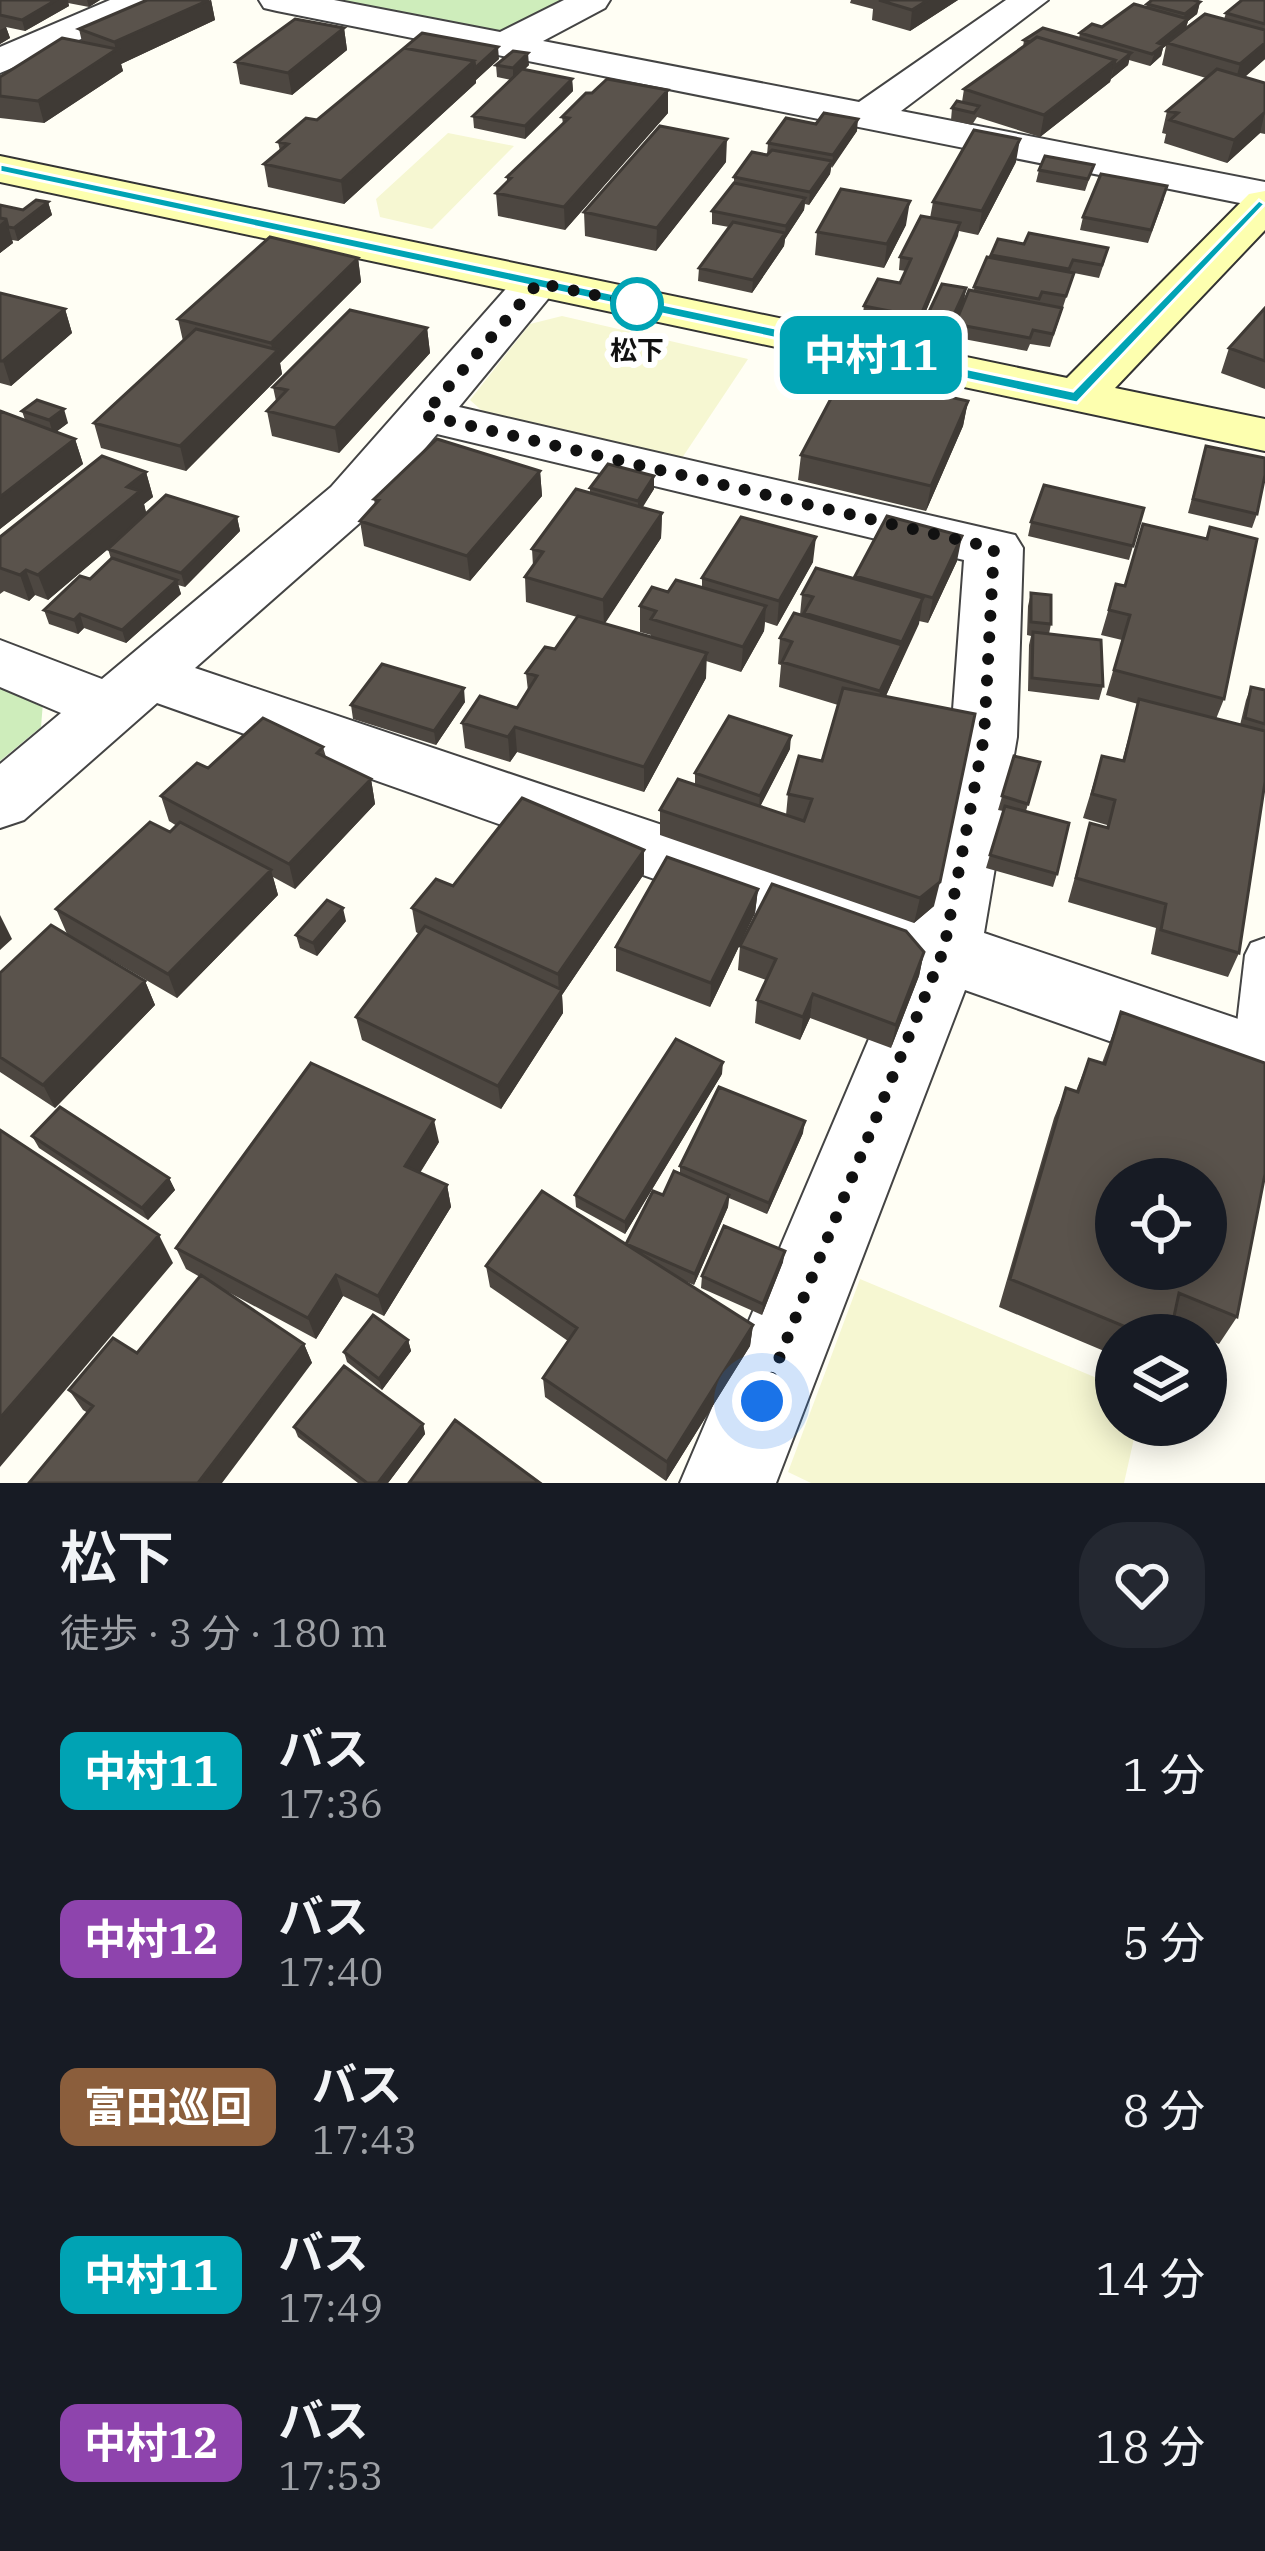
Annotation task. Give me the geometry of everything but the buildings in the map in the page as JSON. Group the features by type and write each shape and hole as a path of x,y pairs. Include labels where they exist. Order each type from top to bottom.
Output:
{"street":[{"path":"0,62 142,0"},
{"path":"277,0 1265,200"},
{"path":"506,45 592,0"},
{"path":"867,116 1030,0"},
{"path":"0,169 1265,435"},
{"path":"1077,397 1265,200"},
{"path":"0,802 351,500 538,283"},
{"path":"424,415 994,548 984,737 944,949 728,1483"},
{"path":"0,662 127,691 944,949 1260,1060"}],"lane":[{"path":"1260,1060 1265,955"}],"green space":[{"path":"318,0 564,0 511,28 491,32"},
{"path":"448,133 514,146 432,229 380,217 376,199"},
{"path":"562,316 748,359 680,461 489,417 470,400 530,324"},
{"path":"0,684 43,702 41,727 0,761"},
{"path":"860,1279 1095,1377 1095,1446 1132,1446 1124,1483 811,1483 788,1472"}],"bus line":[{"name":"中村11","path":"0,169 1077,397 1265,204"}],"place":[{"name":"松下","path":"637,304"}],"route":[{"path":"637,304 538,283 424,415 994,548 984,737 944,949 762,1401"}]}
